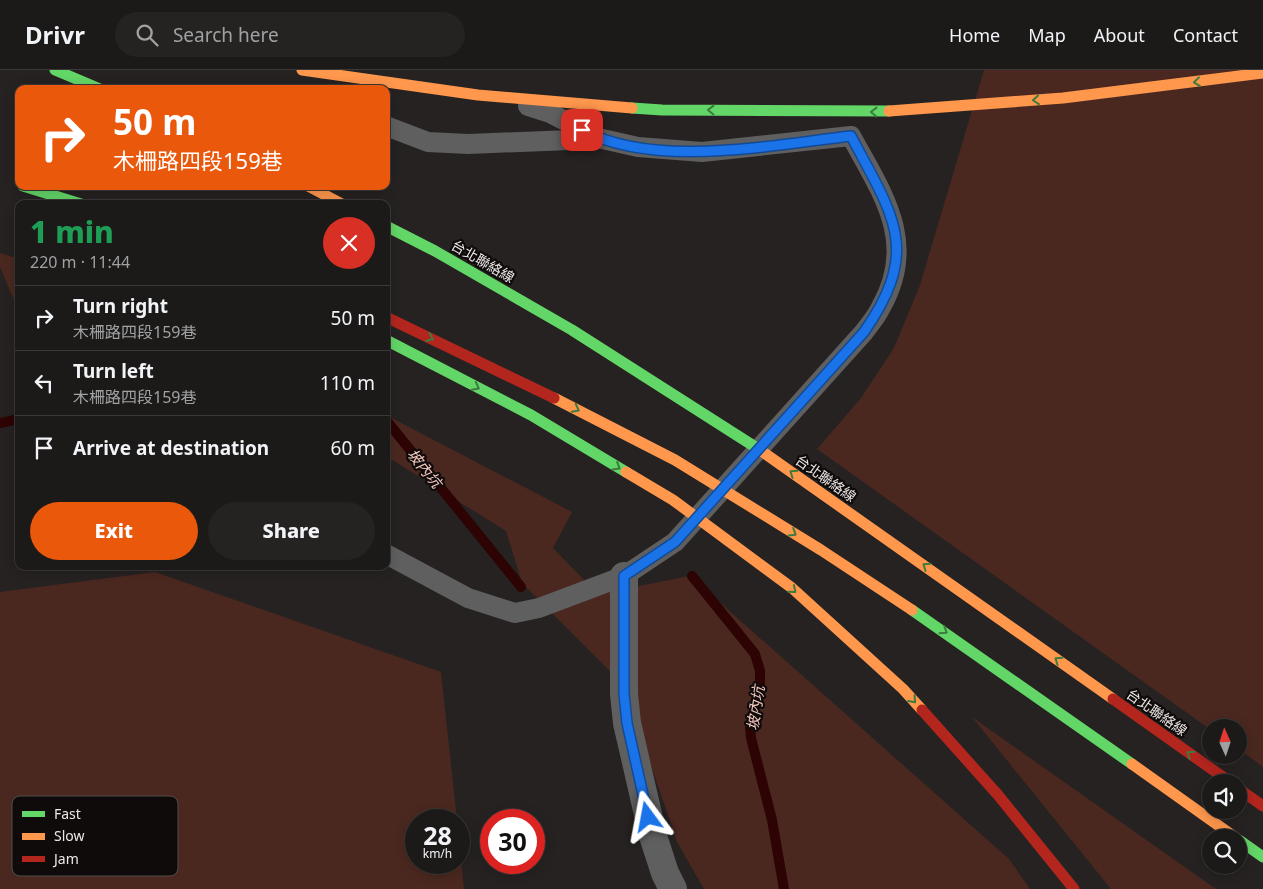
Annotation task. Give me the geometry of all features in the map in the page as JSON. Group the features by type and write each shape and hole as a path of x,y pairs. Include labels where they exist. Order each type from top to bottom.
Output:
{"highway":[{"path":"55,70 91,85"},
{"path":"302,70 478,95 662,110 884,112 1062,98 1263,74"},
{"path":"36,190 69,200"},
{"path":"316,190 334,200"},
{"name":"台北聯絡線","path":"390,228 435,251 572,330 735,432 1219,774"},
{"path":"390,319 519,380 675,460 821,550 953,637 1224,829"},
{"path":"390,342 531,415 673,500 792,588 903,689 998,795 1074,889"},
{"path":"1247,795 1263,806"},
{"path":"1247,845 1263,857"}],"street":[{"path":"624,576 624,694 627,723 653,836 665,873 673,889"}],"lane":[{"path":"385,70 431,93 452,98 530,106 550,113 598,138 638,147 702,152 851,136 884,198 896,235 898,259 892,284 881,308 864,332 675,542 624,576 539,608 515,613 468,598 390,556"},
{"path":"390,128 428,142 468,144 598,138"}],"shaded area":[{"path":"984,70 1263,70 1263,767 1248,756 1248,719 1202,719 1202,724 817,449 861,398 894,348 920,285"},
{"path":"0,253 15,258 15,303 0,267"},
{"path":"390,417 572,512 553,548 598,594 690,576 1009,859 1030,889 704,889 677,842 624,685 522,583 506,531 390,458"},
{"path":"155,572 441,672 456,809 405,809 405,874 463,874 464,889 0,889 0,592"},
{"path":"972,717 1213,887 1216,889 1111,889"}],"waterway":[{"name":"坡內坑","path":"0,423 15,420"},
{"name":"坡內坑","path":"390,425 521,587"},
{"name":"坡內坑","path":"692,576 755,654 760,671 760,688 750,727 751,738 772,820 784,889"}],"traffic: fast":[{"path":"55,70 91,85"},
{"path":"632,108 662,110 889,111"},
{"path":"36,190 68,200"},
{"path":"390,228 435,251 572,330 760,450"},
{"path":"390,342 531,415 626,472"},
{"path":"912,610 1132,764"},
{"path":"1247,846 1263,857"}],"traffic: slow":[{"path":"302,70 478,95 632,108"},
{"path":"889,111 1063,98 1263,73"},
{"path":"316,190 334,200"},
{"path":"554,398 675,460 821,550 912,610"},
{"path":"760,450 1113,699"},
{"path":"626,472 673,500 792,588 903,689 922,710"},
{"path":"1132,764 1223,829"}],"traffic: jam":[{"path":"390,319 554,398"},
{"path":"1113,699 1219,774"},
{"path":"922,710 998,795 1074,889"},
{"path":"1247,795 1263,806"}],"route":[{"path":"582,130 598,138 638,147 702,152 851,136 884,198 896,235 898,259 892,284 881,308 864,332 675,542 624,576 624,694 627,723 648,817"}]}
